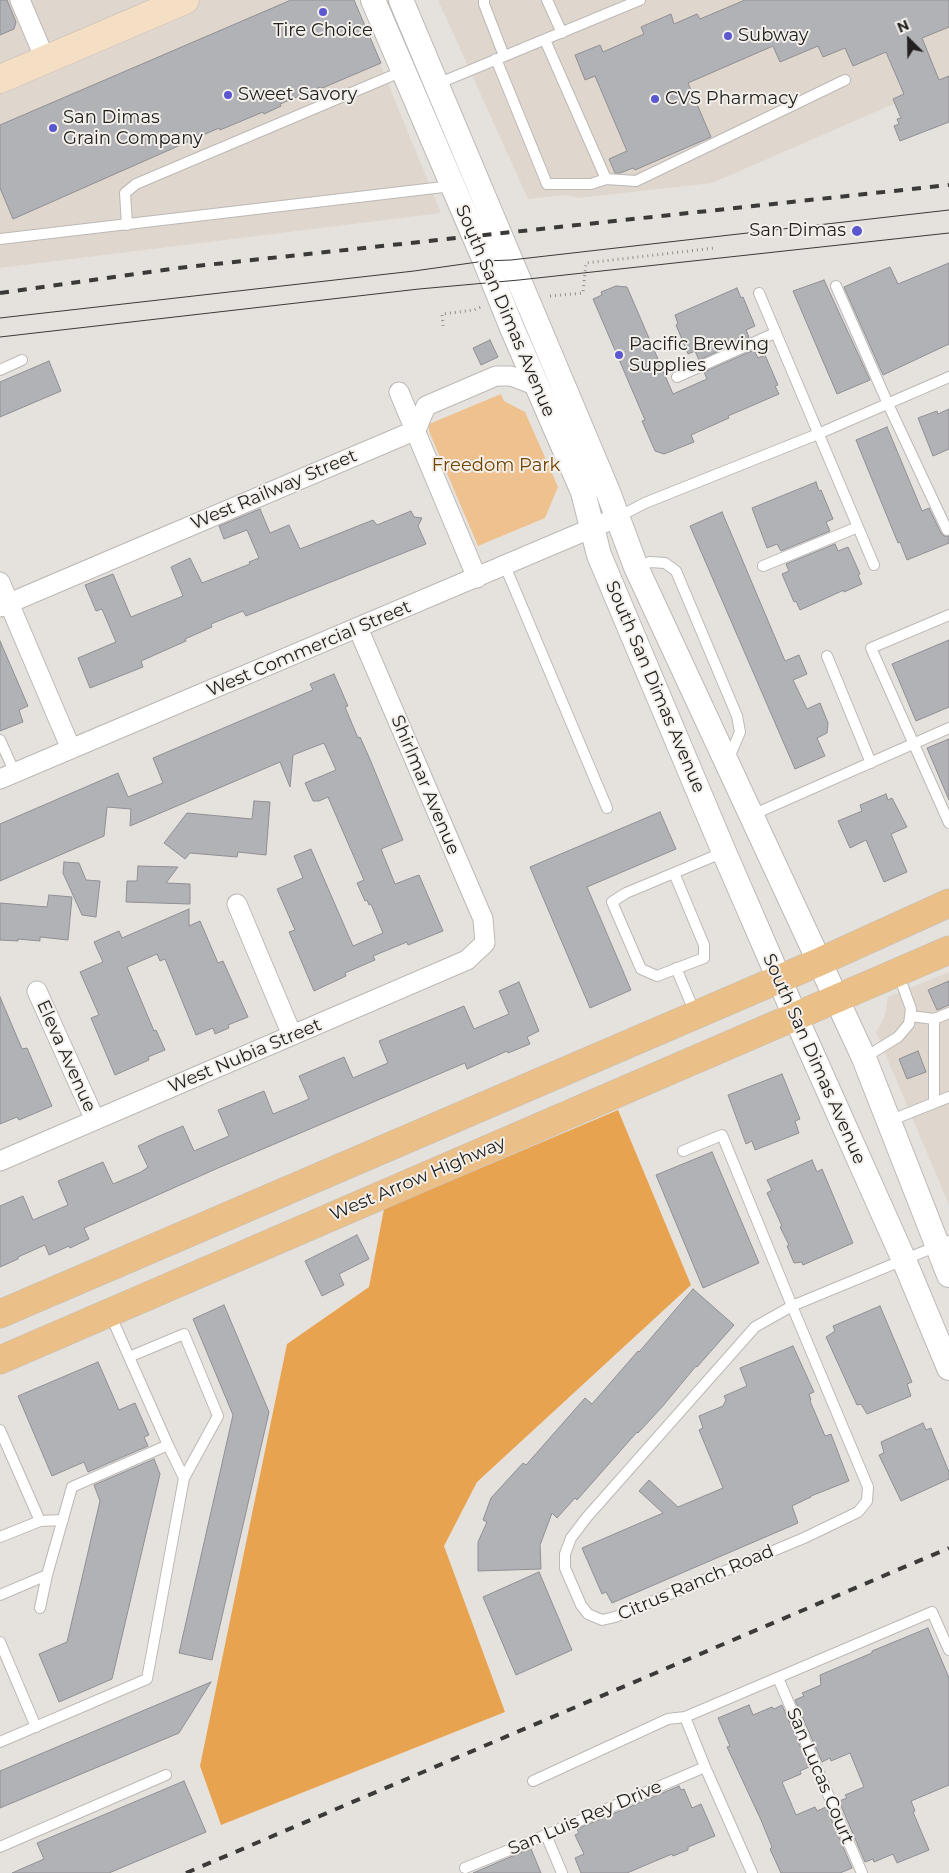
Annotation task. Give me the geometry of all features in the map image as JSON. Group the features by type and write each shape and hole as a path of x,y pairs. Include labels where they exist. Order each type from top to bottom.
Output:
{"main road":[{"path":"0,79 185,0"},
{"path":"0,1314 819,962 949,903"},
{"name":"West Arrow Highway","path":"0,1360 622,1090 796,1018 949,950"}],"street":[{"path":"20,0 45,59"},
{"name":"South San Dimas Avenue","path":"373,0 536,386 583,492 599,555 724,852 904,1260 949,1368"},
{"name":"South San Dimas Avenue","path":"402,0 618,517 636,567 864,1058 889,1122 943,1244 949,1275"},
{"path":"416,430 426,406 496,376 510,376 536,386"},
{"path":"399,392 478,578"},
{"name":"West Railway Street","path":"4,605 416,430"},
{"name":"West Commercial Street","path":"8,776 618,517"},
{"path":"0,582 4,605 71,749"},
{"name":"Shirlmar Avenue","path":"358,628 483,919 485,943"},
{"path":"237,904 292,1035"},
{"name":"West Nubia Street","path":"0,1161 467,960 485,943"},
{"name":"Eleva Avenue","path":"37,991 95,1120"}],"lane":[{"path":"484,0 500,58 547,184 591,184 606,179 636,182 845,80"},
{"path":"547,0 562,32"},
{"path":"437,84 640,0"},
{"path":"545,40 606,179"},
{"path":"127,224 125,193 136,184 403,71"},
{"path":"0,240 452,186"},
{"path":"836,286 888,404 947,530"},
{"path":"759,293 874,565"},
{"path":"677,377 776,333"},
{"path":"0,370 22,360"},
{"path":"618,517 654,499 818,434 949,377"},
{"path":"763,566 858,527"},
{"path":"636,567 650,562 665,563 676,571 737,716 740,732 727,760"},
{"path":"505,566 607,808"},
{"path":"949,615 871,648 949,824"},
{"path":"827,656 871,762"},
{"path":"752,815 949,728"},
{"path":"0,740 8,776"},
{"path":"674,872 704,945 704,958 658,976 641,969 612,902 626,892 674,872 724,852"},
{"path":"676,968 696,1014"},
{"path":"864,1058 898,1037 909,1024 911,1009 898,972"},
{"path":"910,1016 934,1019 949,1013"},
{"path":"934,1019 934,1103"},
{"path":"889,1122 949,1097"},
{"name":"Citrus Ranch Road","path":"683,1151 722,1135 792,1306 868,1487 867,1501 858,1512 804,1538 615,1617 602,1620 588,1614 581,1605 565,1568 565,1554 571,1538 587,1517 755,1328 792,1306 943,1244"},
{"path":"109,1313 184,1478"},
{"path":"0,1742 147,1680 184,1478 218,1416 184,1334 129,1357"},
{"path":"0,1430 40,1521"},
{"path":"40,1608 72,1486 168,1444"},
{"path":"0,1537 40,1521 63,1520"},
{"path":"0,1595 48,1576"},
{"path":"532,1781 668,1719 685,1717 932,1612 949,1650"},
{"path":"0,1642 36,1726"},
{"name":"San Lucas Court","path":"778,1678 862,1873"},
{"path":"685,1717 752,1873"},
{"name":"San Luis Rey Drive","path":"465,1868 705,1767"},
{"path":"0,1847 166,1775"},
{"path":"546,1835 562,1873"}],"path":[{"path":"550,296 583,293 586,263 715,248"},
{"path":"443,326 442,314 474,310 484,306"}],"shaded area":[{"path":"0,0 354,0 441,213 0,268"},
{"path":"438,0 949,0 949,80 712,183 578,198 567,195 528,199"},
{"path":"949,972 949,1205 876,1032 885,1016 888,997"},
{"path":"618,1110 691,1285 477,1482 444,1546 505,1712 221,1825 200,1766 287,1344 369,1287 384,1209"}],"green space":[{"name":"Freedom Park","path":"501,394 504,401 525,412 558,487 545,518 478,546 429,431 429,424"}],"building":[{"path":"0,0 7,0 16,22 14,29 0,35"},
{"path":"291,0 354,0 381,63 280,104 281,106 264,114 263,112 220,130 219,128 13,219 0,188 0,125"},
{"path":"745,0 949,0 949,27 922,38 939,80 949,76 949,122 900,141 894,126 899,124 897,119 901,118 893,99 904,94 886,52 853,66 845,48 823,57 818,46 780,62 773,46 688,83 711,137 635,170 633,168 615,173 609,159 627,151 595,76 585,80 575,55 600,45 603,52 644,34 641,27 671,14 674,24 697,14 700,19"},
{"path":"949,263 949,344 883,375 844,287 890,267 898,284"},
{"path":"824,280 870,380 837,394 793,291"},
{"path":"616,286 627,287 673,394 707,379 704,372 754,350 758,358 765,355 778,385 775,386 779,394 728,416 729,418 691,435 694,442 664,454 655,451 642,421 645,420 593,299 602,295 601,292"},
{"path":"737,288 741,298 743,297 755,326 746,330 749,337 699,360 695,351 688,354 676,325 678,324 675,315"},
{"path":"490,340 498,357 481,365 473,348"},
{"path":"49,361 61,391 0,417 0,382"},
{"path":"949,409 949,449 933,456 918,418 937,411 938,414"},
{"path":"887,427 922,511 929,508 941,533 944,536 949,536 949,543 907,560 900,542 898,543 856,440"},
{"path":"816,482 833,519 826,522 830,531 781,551 777,544 767,548 752,508"},
{"path":"260,509 270,533 289,525 300,549 373,520 377,525 411,511 414,517 422,518 418,526 426,544 246,616 243,611 211,624 212,627 185,639 186,641 141,661 143,667 90,688 78,658 116,642 102,609 96,611 85,585 113,574 131,617 183,596 171,567 190,558 202,583 250,564 249,562 259,558 247,530 224,539 219,526"},
{"path":"722,512 785,661 799,655 807,674 793,680 807,709 820,703 828,723 827,733 817,738 825,756 795,769 690,526"},
{"path":"835,544 838,551 848,547 860,574 858,575 862,584 800,610 796,601 794,602 782,574 789,571 786,564"},
{"path":"949,640 949,707 916,721 892,664"},
{"path":"0,641 28,706 19,710 23,722 0,731"},
{"path":"334,674 348,706 345,707 358,738 360,737 369,757 403,840 381,849 395,884 419,875 443,931 408,945 407,942 373,956 375,960 345,973 346,976 314,991 289,932 295,930 277,889 303,878 294,856 311,849 353,946 383,933 371,904 369,905 367,900 365,901 357,883 364,880 328,797 319,801 313,801 305,783 336,770 324,743 293,755 290,787 280,762 130,826 131,809 107,807 104,836 0,881 0,824 118,773 128,797 163,783 153,758 313,690 310,684"},
{"path":"949,739 949,800 927,748"},
{"path":"886,794 888,800 892,798 907,827 891,834 907,872 884,882 866,840 850,848 838,821 862,811 860,805"},
{"path":"254,801 270,802 266,855 238,852 237,857 190,853 185,859 164,843 187,813 252,819"},
{"path":"660,812 676,849 587,887 631,990 590,1008 530,867"},
{"path":"64,862 79,863 86,880 100,881 96,917 82,915 63,873"},
{"path":"138,866 178,867 166,883 190,884 190,904 126,902 127,881 137,881"},
{"path":"49,895 72,897 68,940 40,937 40,941 0,940 0,903 47,907"},
{"path":"189,909 189,926 200,921 218,963 223,961 248,1017 228,1025 229,1028 215,1034 213,1028 196,1035 165,959 160,961 157,954 127,967 154,1031 156,1030 165,1050 148,1057 149,1060 115,1075 91,1018 99,1015 80,972 103,962 94,942 119,931 122,938"},
{"path":"949,981 949,1005 937,1010 928,990"},
{"path":"519,982 539,1031 527,1037 530,1044 508,1053 507,1051 467,1069 465,1063 218,1168 84,1228 89,1239 70,1248 69,1246 49,1255 45,1245 0,1267 0,1206 23,1196 33,1220 68,1205 58,1181 103,1162 113,1184 141,1172 148,1167 138,1146 157,1137 183,1126 194,1151 229,1136 218,1110 264,1091 273,1114 295,1105 309,1099 299,1076 344,1057 353,1078 388,1063 379,1041 464,1006 474,1029 509,1014 499,991"},
{"path":"0,997 22,1049 27,1048 52,1106 19,1120 17,1117 0,1124"},
{"path":"918,1051 926,1072 907,1079 899,1059"},
{"path":"782,1074 800,1119 795,1121 799,1133 755,1150 752,1141 746,1144 728,1095"},
{"path":"712,1152 759,1263 703,1288 656,1175"},
{"path":"812,1160 817,1172 822,1169 853,1243 803,1265 802,1262 794,1263 787,1246 789,1245 780,1227 782,1226 767,1193 772,1190 767,1180"},
{"path":"357,1235 369,1259 339,1274 344,1285 322,1296 305,1261"},
{"path":"693,1289 734,1325 577,1500 575,1498 557,1518 552,1513 540,1545 541,1569 478,1571 478,1542 487,1522 483,1520 491,1498 523,1463 526,1465 585,1398 592,1404"},
{"path":"224,1305 269,1412 212,1660 179,1653 233,1415 193,1319"},
{"path":"880,1306 912,1382 907,1384 911,1396 867,1414 861,1404 857,1405 826,1337 835,1331 833,1326"},
{"path":"793,1346 814,1392 809,1394 810,1401 825,1436 831,1434 849,1481 811,1496 792,1506 798,1523 612,1603 606,1592 602,1594 582,1548 663,1513 639,1491 649,1480 678,1507 723,1488 699,1430 703,1428 699,1416 723,1406 726,1400 724,1396 747,1386 740,1368"},
{"path":"98,1362 119,1410 135,1403 149,1435 144,1437 148,1446 88,1472 84,1462 52,1476 18,1396"},
{"path":"923,1423 926,1430 931,1428 949,1472 949,1479 901,1501 879,1455 884,1453 881,1442"},
{"path":"154,1459 160,1474 112,1679 59,1702 39,1654 67,1642 100,1501 94,1485"},
{"path":"539,1572 572,1650 516,1675 483,1597"},
{"path":"928,1628 949,1678 949,1785 911,1801 915,1811 913,1812 929,1850 897,1863 893,1854 874,1862 873,1859 865,1862 839,1801 847,1798 845,1795 864,1787 850,1753 831,1761 830,1758 822,1762 795,1700 804,1696 802,1693 821,1685 820,1675"},
{"path":"211,1682 179,1733 0,1808 0,1771"},
{"path":"749,1705 753,1715 782,1705 809,1767 800,1771 801,1774 782,1782 796,1815 815,1807 817,1811 826,1807 852,1868 840,1873 781,1873 770,1849 772,1847 761,1820 727,1747 730,1746 718,1718"},
{"path":"184,1781 206,1832 109,1873 12,1873 44,1859 37,1843"},
{"path":"679,1786 681,1790 684,1789 692,1808 701,1804 715,1836 688,1847 688,1850 673,1856 672,1854 627,1873 581,1873 575,1858 584,1854 575,1835 579,1833 577,1829"},
{"path":"531,1849 541,1873 473,1873 522,1852"}],"tram line":[{"path":"0,318 414,271 485,261 511,260 949,210"},
{"path":"0,337 419,289 519,280 949,233"}],"railway":[{"path":"0,293 178,268 949,185"},
{"path":"186,1873 949,1548"}],"place":[{"name":"Tire Choice","path":"323,12"},
{"name":"Subway","path":"728,36"},
{"name":"Sweet Savory","path":"228,95"},
{"name":"CVS Pharmacy","path":"655,99"},
{"name":"San Dimas Grain Company","path":"53,128"},
{"name":"San Dimas","path":"857,231"},
{"name":"Pacific Brewing Supplies","path":"619,355"}]}
